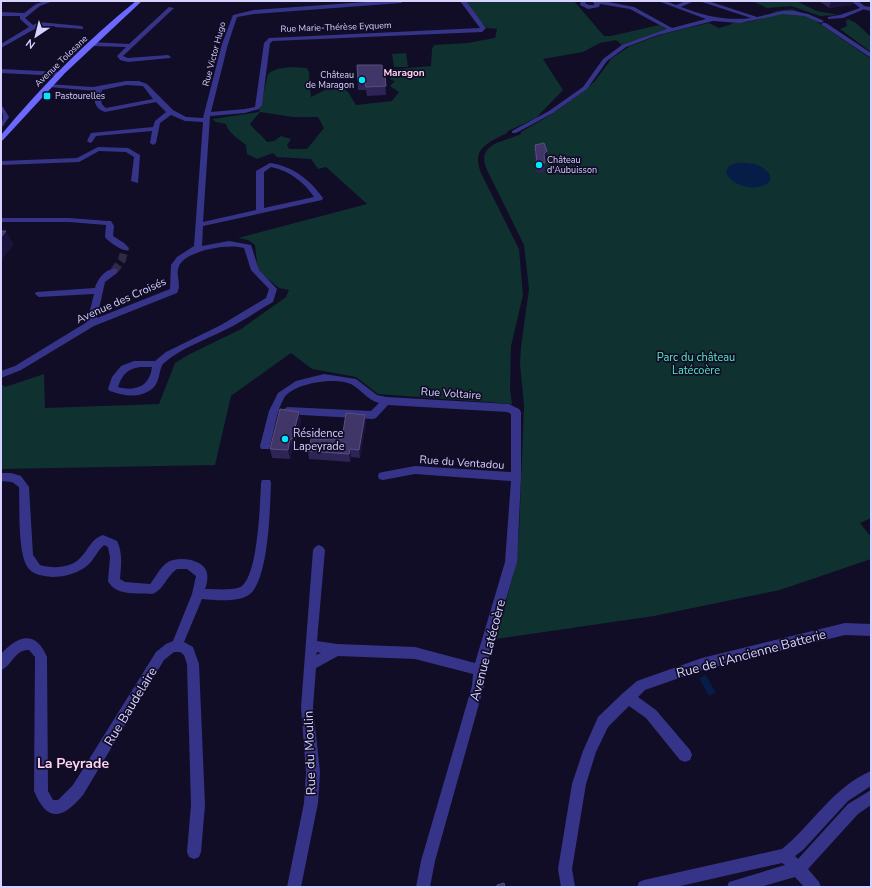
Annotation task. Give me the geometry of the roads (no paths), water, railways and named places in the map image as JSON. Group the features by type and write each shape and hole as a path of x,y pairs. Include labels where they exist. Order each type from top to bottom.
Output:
{"main road":[{"name":"Avenue Tolosane","path":"1,139 49,85 139,1"}],"street":[{"path":"1,14 25,15 40,4 50,1"},
{"name":"Rue Victor Hugo","path":"207,117 226,43 235,16 254,12 401,1"},
{"name":"Rue Marie-Thérèse Eyquem","path":"207,117 257,108 259,105 267,43 272,39 482,30 483,28 463,1"},
{"path":"584,1 582,4 588,7 596,6 596,2 632,8 672,30"},
{"path":"618,1 651,11"},
{"path":"662,1 713,19 740,21 756,18 773,9 788,7 802,11 823,22 837,23 864,8"},
{"path":"678,6 691,1"},
{"path":"702,1 756,18"},
{"path":"854,1 864,8 871,9"},
{"path":"168,57 128,60 120,58 171,8"},
{"path":"25,15 23,19 33,28"},
{"path":"823,22 823,19 830,18 871,56"},
{"path":"514,132 551,112 585,88 604,60 619,49 643,38 713,19"},
{"path":"673,21 684,26"},
{"path":"3,44 39,24 81,28"},
{"path":"92,44 132,46"},
{"path":"1,72 61,74"},
{"path":"49,85 99,88 130,83 141,83 145,85 156,100 169,113 192,121 207,117 198,247 196,250"},
{"path":"99,88 97,101 100,107 105,110 156,100"},
{"path":"1,108 6,117 1,125"},
{"path":"153,143 159,120 169,113"},
{"path":"90,141 93,134 156,129"},
{"path":"1,163 79,160 98,149 128,150 138,156 135,181"},
{"path":"1,166 23,161"},
{"path":"199,225 260,212 319,198 311,186 298,175 281,166 270,165 260,171 260,212"},
{"path":"1,220 69,220 108,223 110,226 109,237 112,240 122,244 125,248"},
{"path":"157,364 131,365 124,367 118,375 114,389 133,392 146,390 150,386 157,364 169,354 224,327 270,300 273,289 270,284 257,274 248,248 240,243 229,243 196,250"},
{"name":"Avenue des Croisés","path":"1,375 18,368 91,324 171,294 176,286 174,272 177,261 196,250"},
{"path":"91,324 101,281 114,271"},
{"path":"39,294 99,291"},
{"name":"Rue Voltaire","path":"265,446 274,411 281,395 299,383 324,377 353,381 374,398 386,401 514,410"},
{"path":"274,411 372,415 386,401"},
{"name":"Avenue Latécoère","path":"423,887 428,862 478,686 479,670 511,562 516,477 517,414 514,410"},
{"name":"Rue du Ventadou","path":"383,476 415,470 516,477"},
{"path":"1,477 13,477 21,481 24,487 26,555 32,565 38,569 56,571 74,569 84,562 95,544 103,540 113,544 116,557 114,581 123,588 152,589 159,583 168,568 179,563 198,568 202,574 198,594 177,645 188,650 192,657 193,664 198,805 194,852"},
{"path":"198,594 239,593 246,589 255,576 262,541 266,483"},
{"name":"Rue du Moulin","path":"294,887 311,803 313,772 307,706 310,645 319,550"},
{"name":"Rue de l'Ancienne Batterie","path":"568,887 565,869 571,826 579,784 590,750 603,722 641,685 702,664 845,629 871,630"},
{"name":"Rue Baudelaire","path":"1,664 10,653 23,644 34,645 39,649 41,657 41,791 44,800 49,806 55,808 70,802 160,656 171,646 177,645"},
{"path":"310,645 337,650 416,653 479,670"},
{"path":"310,665 337,650"},
{"path":"627,697 651,714 685,755"},
{"path":"644,887 785,855 798,845 842,796 871,778"},
{"path":"734,887 783,875 798,869 854,809 871,797"},
{"path":"785,855 814,887"}],"water":[{"path":"737,163 751,163 764,168 770,175 770,181 759,187 746,187 739,185 729,177 726,172 729,166"},
{"path":"706,675 716,693 709,696 699,678"}],"tunnel":[{"path":"114,271 122,260 125,248"}],"place":[{"name":"Château de Maragon","path":"362,80"},
{"name":"Pastourelles","path":"47,96"},
{"name":"Château d'Aubuisson","path":"539,165"},
{"name":"Résidence Lapeyrade","path":"285,439"}],"district":[{"name":"Maragon","path":"404,72"},
{"name":"La Peyrade","path":"73,763"}],"park label":[{"name":"Parc du château Latécoère","path":"696,363"}]}
